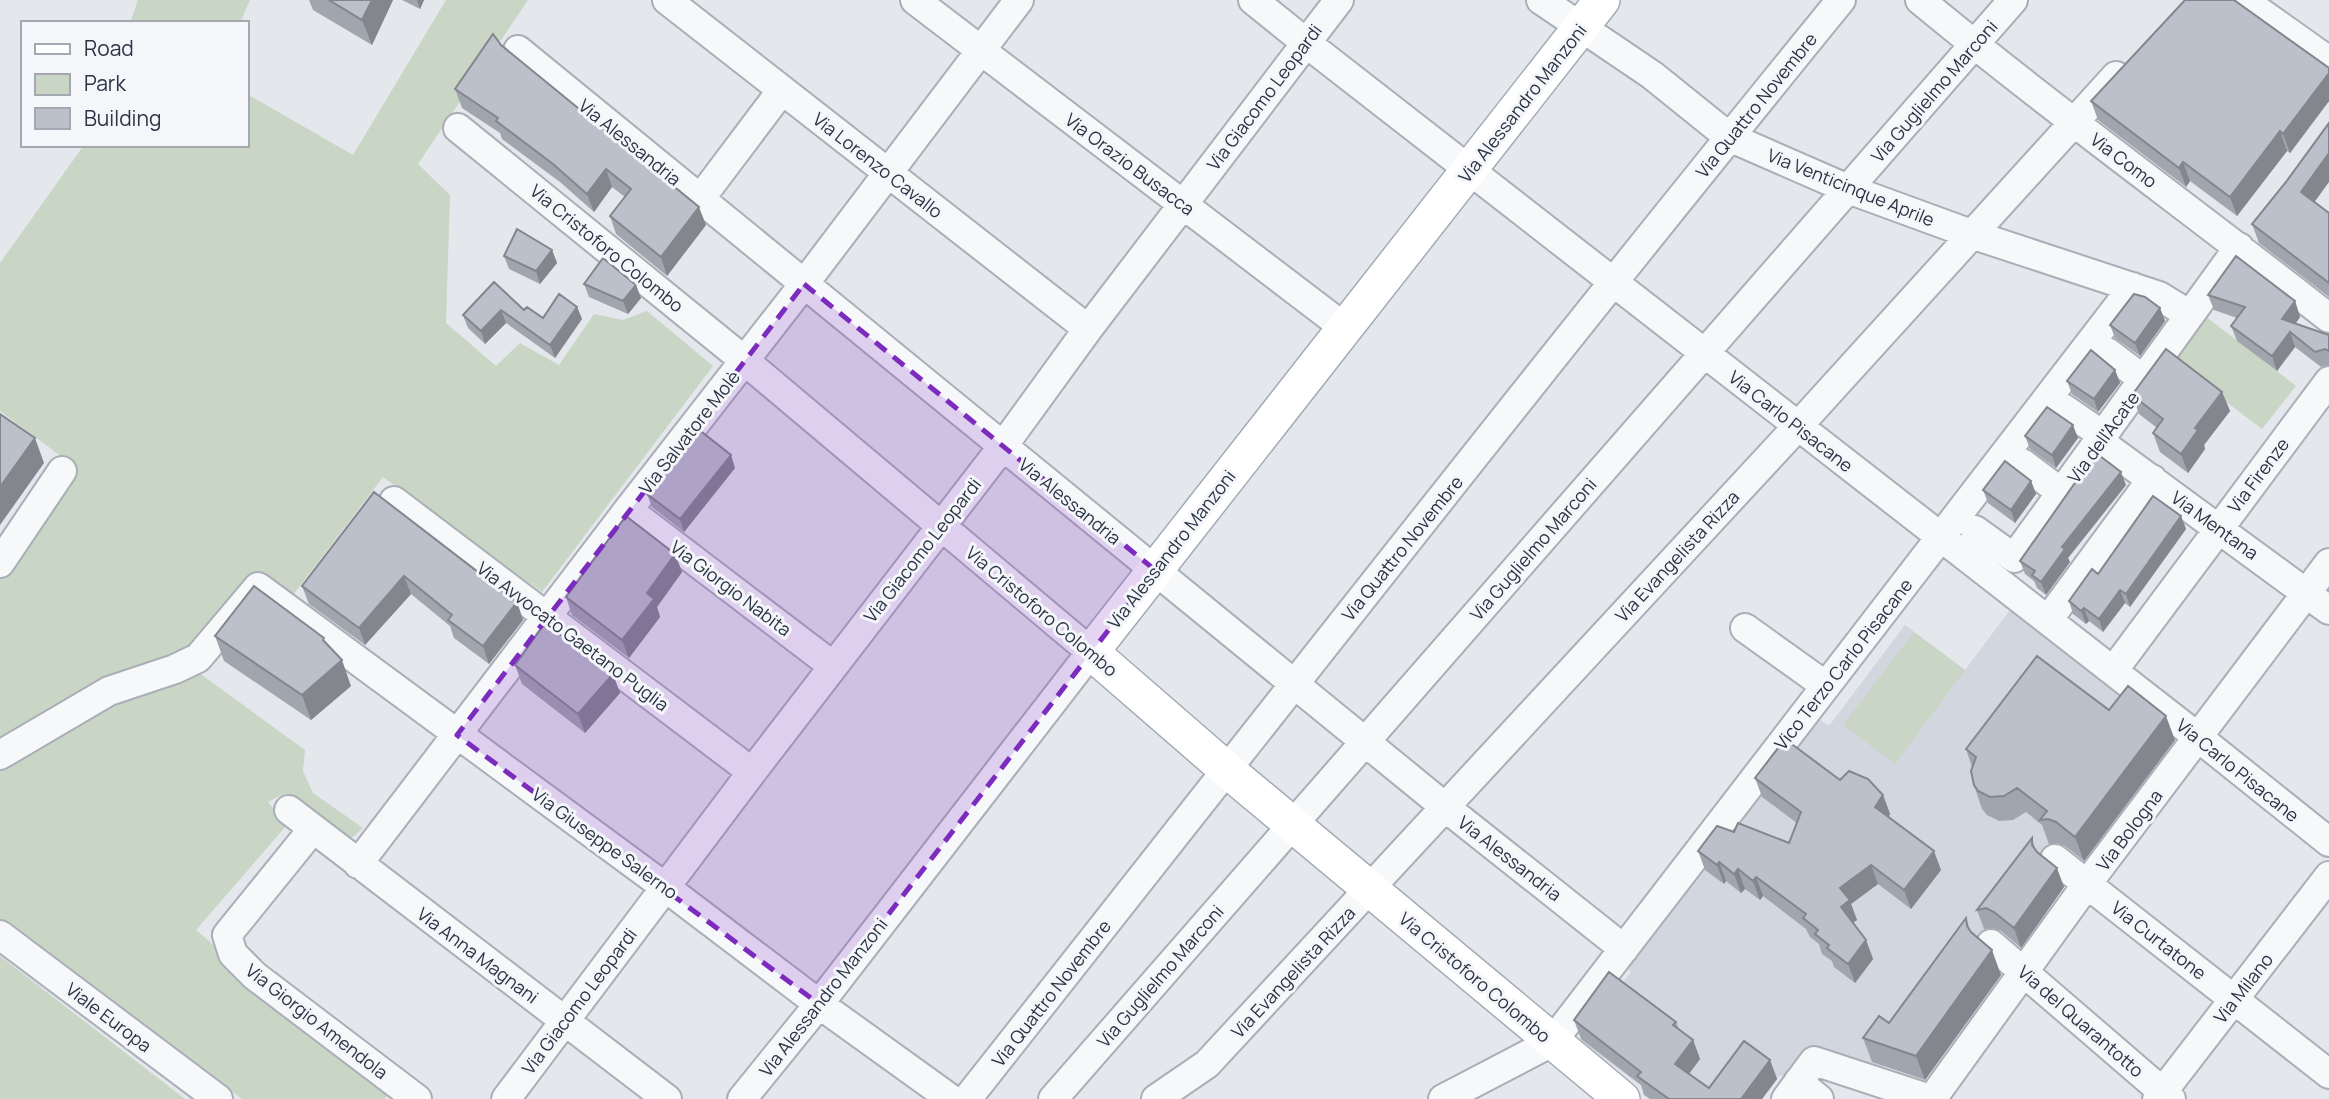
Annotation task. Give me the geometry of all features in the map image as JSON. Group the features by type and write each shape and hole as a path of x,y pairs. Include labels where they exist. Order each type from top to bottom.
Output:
{"main road":[{"name":"Via Alessandro Manzoni","path":"1091,652 1602,0"},
{"name":"Via Cristoforo Colombo","path":"1091,652 1227,770 1552,1042 1612,1096"}],"street":[{"name":"Via Lorenzo Cavallo","path":"667,0 1087,329"},
{"name":"Via Orazio Busacca","path":"915,0 1345,328"},
{"name":"Via Salvatore Molè","path":"358,864 1019,0"},
{"name":"Via Carlo Pisacane","path":"1253,0 2199,737 2329,842"},
{"name":"Via Giacomo Leopardi","path":"506,1099 1339,0"},
{"name":"Via Venticinque Aprile","path":"1541,0 1652,75 1729,137 1848,189 1971,234 2160,296 2190,316"},
{"name":"Via Quattro Novembre","path":"967,1099 1729,137 1841,0"},
{"name":"Via Como","path":"1920,0 2073,122 2329,318"},
{"name":"Via Guglielmo Marconi","path":"1054,1099 2013,0"},
{"path":"2243,0 2329,61"},
{"name":"Via Alessandria","path":"518,50 1445,807 1624,949"},
{"name":"Via Evangelista Rizza","path":"1156,1099 1207,1064 1798,426 2130,61"},
{"path":"700,200 782,90"},
{"name":"Via Cristoforo Colombo","path":"458,128 745,361 1091,652"},
{"name":"Via dell'Acate","path":"1975,530 2014,558 2239,247"},
{"name":"Vico Terzo Carlo Pisacane","path":"1552,1042 2133,287"},
{"path":"2108,352 2144,380"},
{"name":"Via Firenze","path":"2113,671 2329,381"},
{"name":"Via Mentana","path":"2063,408 2152,479 2329,610"},
{"path":"2022,463 2062,494"},
{"path":"0,563 62,471"},
{"path":"2048,620 2152,479"},
{"name":"Via Avvocato Gaetano Puglia","path":"394,501 752,772"},
{"name":"Via Giorgio Nabita","path":"628,510 833,666"},
{"name":"Via Bologna","path":"1931,1099 2087,884 2329,563"},
{"name":"Via Giuseppe Salerno","path":"0,755 109,691 175,669 198,658 258,587 951,1099"},
{"path":"1745,628 1826,686"},
{"name":"Via Alessandro Manzoni","path":"742,1099 819,1004 1091,652"},
{"name":"Via Anna Magnani","path":"289,810 667,1099"},
{"name":"Via Giorgio Amendola","path":"312,830 227,935 233,954 255,976 417,1099"},
{"name":"Via Curtatone","path":"2055,859 2329,1074"},
{"name":"Via Milano","path":"2163,1097 2329,876"},
{"name":"Viale Europa","path":"0,935 219,1099"},
{"name":"Via del Quarantotto","path":"1991,944 2025,971 2163,1097"},
{"path":"1443,1099 1552,1042"},
{"path":"1804,1085 1931,1099"}],"highlighted area":[{"path":"804,284 1155,570 819,1004 457,735"}],"shaded area":[{"path":"2010,610 2139,706 2137,726 1880,1071 1808,1046 1783,1078 1780,1075 1762,1099 1650,1099 1644,1095 1647,1090 1580,1041 1584,1035 1579,1031 1619,978 1624,981 1631,972 1627,968 1816,717 1829,726 1905,625 1965,670"}],"green space":[{"path":"138,0 250,0 241,21 131,21"},
{"path":"446,0 528,0 418,164 450,195 446,323 496,366 520,343 559,365 594,314 623,320 647,311 713,366 542,592 383,477 290,599 195,670 305,750 303,771 313,793 363,828 349,840 294,796 280,796 268,802 286,826 196,930 389,1095 384,1099 242,1099 0,921 0,579 77,468 0,411 0,263 83,147 248,147 248,95 353,155"},
{"path":"2205,316 2296,386 2262,429 2171,360"},
{"path":"1914,632 1965,670 1895,764 1843,725"},
{"path":"0,956 185,1099 0,1099"}],"building":[{"path":"329,0 372,0 362,20"},
{"path":"2185,0 2234,0 2329,68 2329,73 2283,134 2280,131 2230,197 2183,162 2179,168 2091,101"},
{"path":"493,34 501,45 699,207 661,257 610,216 631,189 606,169 587,194 553,164 496,121 498,118 455,89"},
{"path":"2329,123 2329,153 2301,192 2329,213 2329,283 2252,224"},
{"path":"517,229 552,250 536,271 504,256"},
{"path":"2236,256 2295,301 2282,319 2329,335 2329,351 2325,349 2315,352 2290,332 2272,356 2231,326 2245,307 2208,295"},
{"path":"603,258 636,285 623,301 584,284"},
{"path":"494,282 524,310 527,307 543,318 559,294 577,307 550,345 501,310 481,331 463,315"},
{"path":"2134,294 2145,297 2160,308 2135,343 2110,325"},
{"path":"2166,349 2222,392 2195,428 2198,430 2181,454 2153,433 2163,419 2132,395"},
{"path":"2091,350 2115,370 2094,399 2067,381"},
{"path":"2047,407 2073,425 2052,455 2025,436"},
{"path":"0,414 35,438 0,487"},
{"path":"698,429 731,455 680,519 647,494"},
{"path":"2096,453 2121,472 2062,547 2065,549 2041,582 2032,575 2035,571 2020,561"},
{"path":"2005,461 2031,481 2011,510 1983,490"},
{"path":"374,492 517,602 483,646 448,620 452,615 404,576 359,628 302,586"},
{"path":"2153,496 2181,516 2126,594 2120,590 2099,619 2084,608 2081,611 2069,601 2092,569 2098,574"},
{"path":"626,516 675,554 647,593 654,599 622,640 566,597"},
{"path":"254,586 324,638 342,660 302,695 215,636"},
{"path":"545,623 613,674 578,714 515,665"},
{"path":"2037,656 2109,710 2128,686 2166,716 2075,837 2056,822 2040,820 2047,811 2017,788 2004,796 1990,797 1978,791 1971,771 1976,757 1966,749"},
{"path":"1785,739 1840,780 1849,771 1868,779 1883,795 1875,807 1934,851 1904,890 1871,865 1840,888 1850,900 1841,907 1866,940 1848,964 1827,948 1829,945 1815,934 1818,930 1803,918 1806,914 1756,877 1753,881 1738,869 1734,874 1698,851 1717,826 1734,832 1738,823 1789,843 1801,812 1755,778"},
{"path":"2032,838 2032,845 2037,852 2057,868 2014,928 1986,908 1977,910"},
{"path":"1966,918 1971,932 1992,950 1916,1056 1863,1038 1879,1016 1889,1023"},
{"path":"1609,972 1676,1022 1673,1025 1693,1040 1675,1064 1709,1088 1744,1041 1770,1060 1741,1099 1669,1099 1637,1076 1641,1072 1574,1020"}]}
